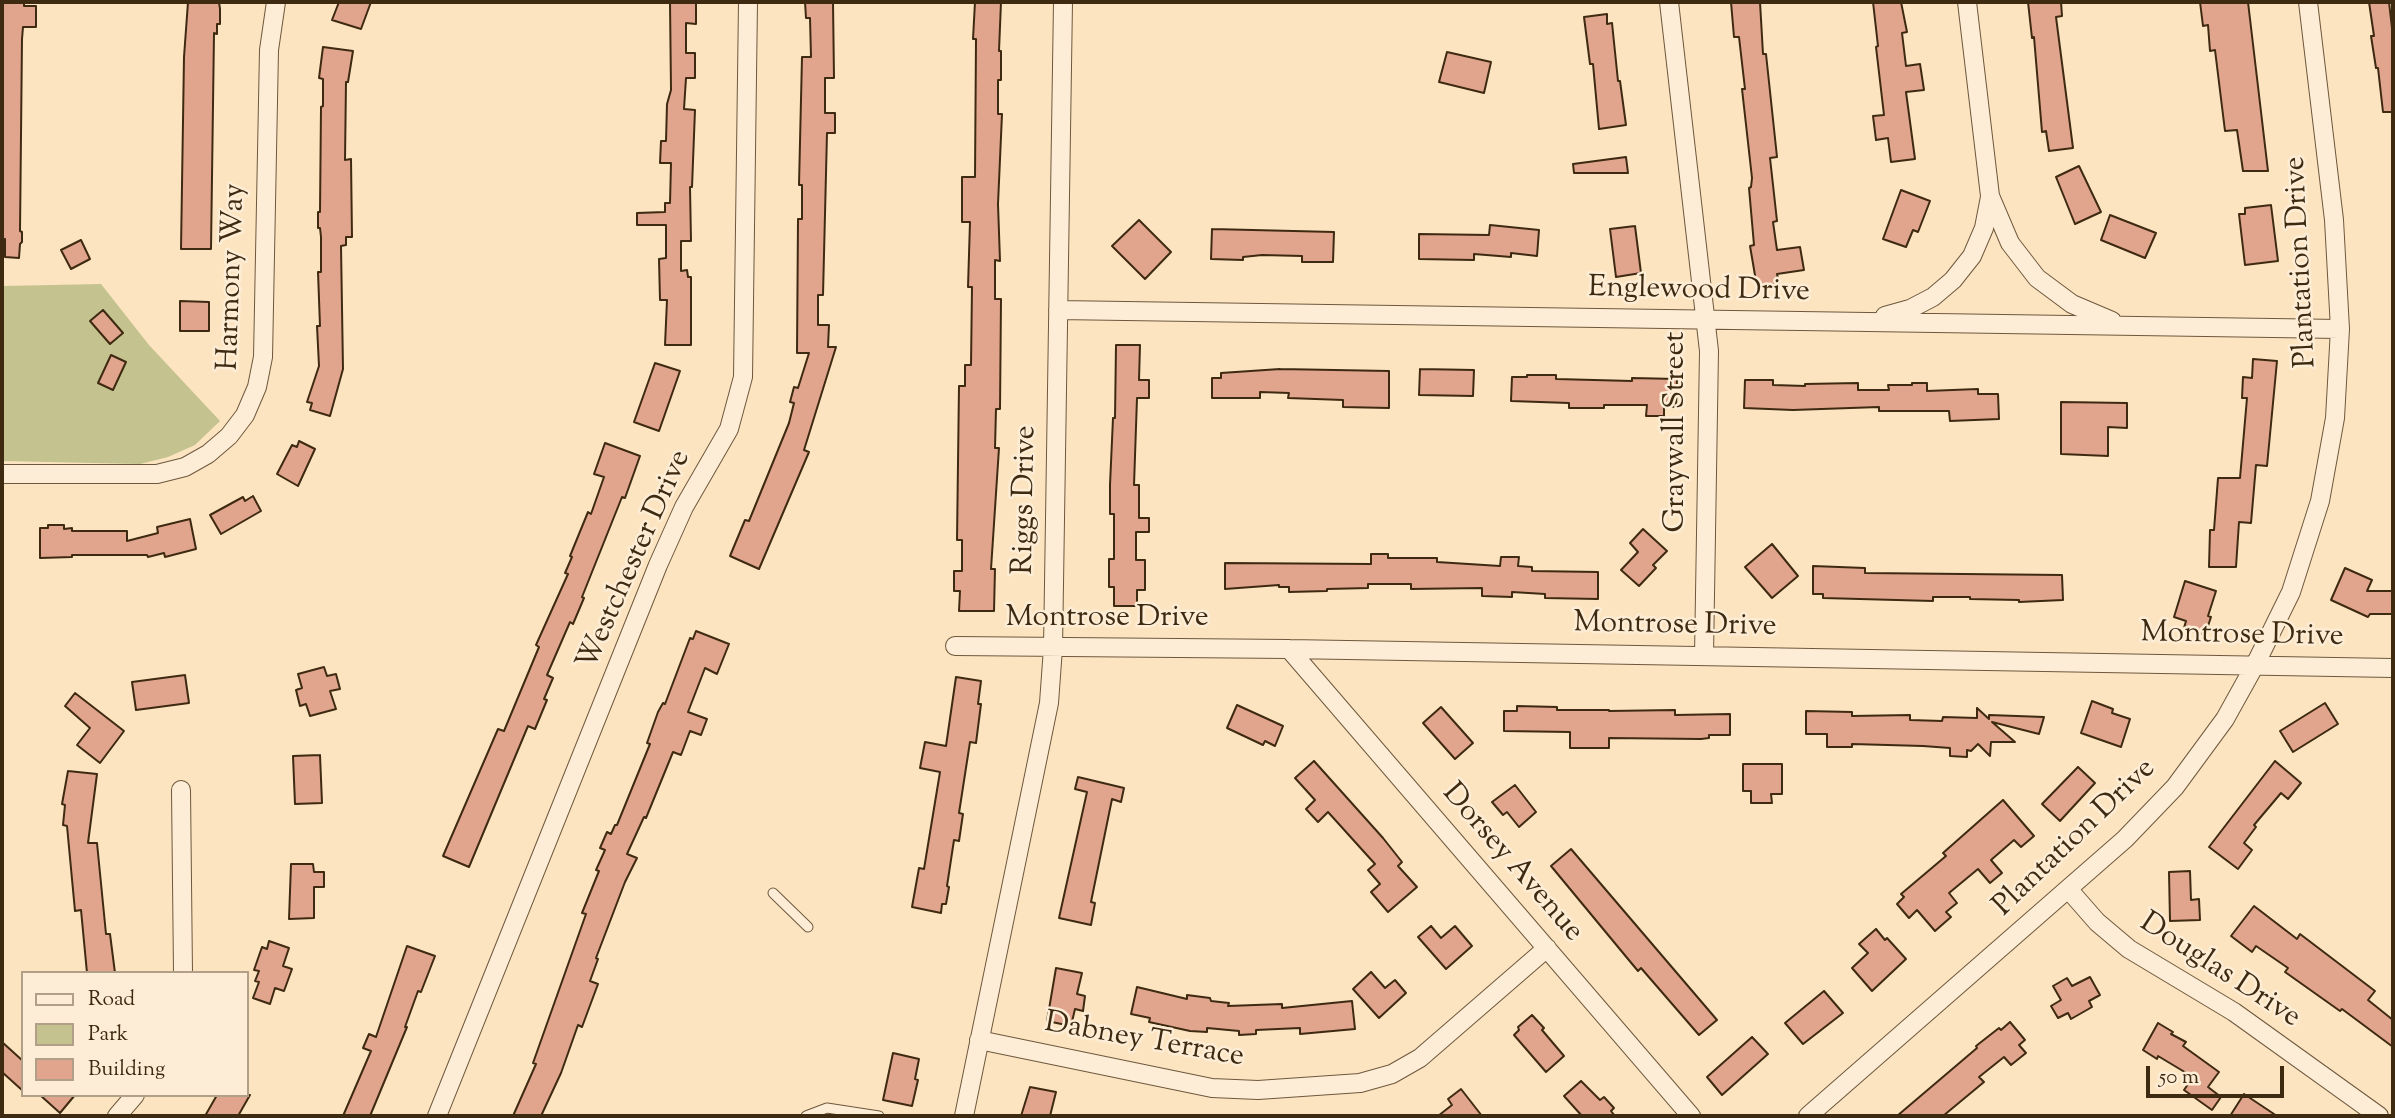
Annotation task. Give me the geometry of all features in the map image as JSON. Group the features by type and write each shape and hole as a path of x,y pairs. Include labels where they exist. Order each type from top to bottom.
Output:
{"street":[{"name":"Harmony Way","path":"2,474 157,474 185,467 208,454 229,436 245,415 257,387 263,357 269,50 276,2"},
{"name":"Westchester Drive","path":"437,1116 658,565 684,507 729,429 743,377 748,2"},
{"name":"Riggs Drive","path":"964,1116 1049,702 1053,648 1063,2"},
{"name":"Graywall Street","path":"1669,2 1709,351 1704,655"},
{"path":"1967,2 1990,196 2010,243 2037,278 2072,304 2122,325"},
{"name":"Plantation Drive","path":"1808,1116 2069,890 2125,839 2175,787 2225,719 2291,592 2320,501 2335,418 2340,329 2334,220 2308,2"},
{"path":"1804,322 1885,316 1910,309 1933,297 1954,280 1972,256 1984,228 1990,196"},
{"name":"Englewood Drive","path":"1058,310 2340,329"},
{"name":"Montrose Drive","path":"955,646 1704,655 2393,668"},
{"name":"Dorsey Avenue","path":"1289,649 1691,1116"},
{"path":"181,790 183,971"},
{"name":"Douglas Drive","path":"2069,890 2097,922 2129,949 2234,1012 2379,1116"},
{"name":"Dabney Terrace","path":"979,1040 1212,1088 1258,1090 1360,1083 1392,1074 1420,1058 1547,948"},
{"path":"117,1116 133,1097"}],"lane":[{"path":"773,893 808,927"},
{"path":"806,1116 827,1108 879,1116"}],"green space":[{"path":"101,284 149,345 220,421 195,445 168,457 140,464 2,461 2,286"}],"building":[{"path":"2,2 24,2 24,6 36,6 36,27 23,27 22,39 22,242 19,258 5,257 5,239 2,239"},
{"path":"188,2 219,2 220,9 220,24 217,24 217,34 214,33 211,249 181,249 184,57"},
{"path":"339,2 371,2 361,29 332,20"},
{"path":"670,2 696,2 696,24 686,23 686,53 695,53 695,78 686,78 684,109 695,110 690,187 691,241 681,241 681,271 687,270 688,277 691,277 691,345 665,345 667,300 660,300 659,259 666,258 666,225 637,225 637,213 665,212 665,203 670,203 671,163 660,163 661,141 666,141 667,104 671,90"},
{"path":"805,2 833,2 834,78 825,78 825,113 835,113 835,133 827,133 823,295 818,295 818,325 829,325 828,347 836,347 804,450 809,452 759,569 730,556 745,520 749,521 789,423 794,403 790,402 794,387 798,388 809,353 797,353 798,219 802,219 802,185 799,185 802,57 811,57 810,18 806,18"},
{"path":"975,2 1001,2 1001,80 998,80 998,114 1002,114 998,204 1000,261 995,260 995,299 1001,299 1000,409 996,409 995,448 999,448 991,569 995,569 994,611 959,611 960,591 954,591 954,571 962,571 962,540 957,540 959,386 965,386 965,365 971,365 972,287 968,287 970,222 962,222 962,177 975,177"},
{"path":"1731,2 1760,2 1763,54 1766,54 1777,157 1770,158 1777,221 1773,222 1777,250 1800,247 1804,270 1777,274 1779,284 1757,287 1750,246 1754,245 1749,188 1752,178 1742,89 1745,89 1739,37 1734,37"},
{"path":"1873,2 1901,2 1907,32 1902,33 1906,66 1920,64 1924,90 1906,92 1915,159 1891,162 1888,138 1876,140 1873,116 1884,115"},
{"path":"2028,2 2061,2 2062,16 2056,17 2073,148 2049,151 2046,131 2042,132 2034,37 2032,38"},
{"path":"2200,2 2248,2 2268,171 2243,171 2237,130 2225,131 2215,50 2210,51 2208,25 2203,26"},
{"path":"2369,2 2389,2 2393,37 2393,112 2383,112 2371,36 2374,36"},
{"path":"1607,14 1607,24 1612,23 1626,125 1599,129 1593,64 1590,64 1584,17"},
{"path":"323,47 353,51 346,82 345,160 351,159 352,237 346,237 346,245 341,246 343,369 330,416 310,410 312,403 307,402 319,366 317,326 320,326 318,272 321,272 321,237 318,212 323,79 319,78"},
{"path":"1447,52 1491,62 1484,93 1439,82"},
{"path":"1626,157 1628,173 1574,173 1573,164"},
{"path":"2079,166 2101,212 2075,224 2056,177"},
{"path":"1901,190 1930,201 1918,232 1913,230 1906,247 1883,239"},
{"path":"2271,205 2278,261 2245,265 2239,214 2245,214 2245,208"},
{"path":"2110,215 2156,233 2145,258 2101,240"},
{"path":"1139,220 1171,252 1145,279 1112,246"},
{"path":"1490,225 1539,230 1537,256 1511,253 1511,257 1474,254 1474,260 1419,259 1419,234 1489,235"},
{"path":"1635,226 1641,273 1616,277 1610,229"},
{"path":"1212,229 1334,232 1333,262 1302,262 1302,256 1262,255 1243,257 1243,260 1211,259"},
{"path":"81,240 90,259 71,269 61,250"},
{"path":"180,301 209,302 209,331 180,331"},
{"path":"103,310 123,333 110,344 90,321"},
{"path":"1116,345 1140,345 1139,380 1149,380 1149,398 1137,398 1134,485 1139,485 1139,518 1149,518 1149,532 1136,532 1136,560 1145,560 1145,590 1137,590 1137,606 1114,606 1114,587 1109,587 1109,559 1114,559 1114,514 1110,514 1110,485 1115,418"},
{"path":"111,355 126,362 113,390 98,383"},
{"path":"2253,359 2277,361 2267,466 2256,465 2251,523 2239,522 2236,567 2209,567 2210,530 2214,530 2218,478 2240,478 2247,398 2242,398 2243,377 2252,378"},
{"path":"655,363 680,371 659,431 634,422"},
{"path":"1280,369 1389,371 1389,408 1343,407 1343,400 1288,398 1289,393 1260,392 1260,398 1212,398 1212,378 1221,378 1221,373"},
{"path":"1420,369 1474,370 1473,396 1419,395"},
{"path":"1556,375 1556,379 1677,379 1676,407 1664,406 1664,416 1646,416 1647,405 1569,408 1569,403 1511,401 1512,377"},
{"path":"1745,380 1773,380 1773,385 1805,386 1858,383 1858,390 1889,390 1888,385 1912,383 1927,383 1927,391 1978,389 1978,394 1998,394 1999,419 1950,421 1949,411 1879,411 1879,407 1793,410 1744,408"},
{"path":"2061,402 2127,403 2127,428 2108,427 2108,456 2061,454"},
{"path":"299,441 315,449 298,486 277,474 292,445 297,447"},
{"path":"605,443 640,456 573,624 570,622 547,675 553,678 535,729 528,726 469,867 443,856 498,729 504,731 539,647 536,645 568,574 565,573 572,557 570,556 588,512 591,514 604,477 594,474"},
{"path":"253,496 261,511 221,534 210,515 243,497 245,501"},
{"path":"190,519 196,549 165,557 164,553 148,557 72,555 40,558 40,528 48,528 48,525 64,525 64,529 72,528 72,531 127,531 127,541 158,533 157,527"},
{"path":"1643,529 1667,551 1653,565 1656,568 1639,586 1621,570 1638,552 1630,543"},
{"path":"1772,544 1798,576 1772,598 1745,567"},
{"path":"1371,554 1388,554 1388,558 1437,558 1437,562 1500,566 1501,557 1519,557 1518,566 1532,567 1532,571 1598,572 1598,599 1545,598 1545,594 1512,592 1512,597 1482,596 1482,588 1411,589 1411,584 1368,584 1368,588 1327,591 1289,592 1289,587 1279,585 1225,589 1225,563 1371,564"},
{"path":"1813,566 1865,568 1865,573 2062,575 2063,600 2019,602 1970,597 1933,597 1933,601 1823,598 1823,594 1813,594"},
{"path":"2345,568 2372,580 2367,591 2393,591 2393,614 2370,614 2368,617 2331,600"},
{"path":"2185,581 2216,591 2205,635 2184,628 2186,621 2174,617"},
{"path":"696,631 729,644 717,674 705,668 688,712 707,719 701,735 690,731 681,755 673,752 646,818 644,817 627,854 637,858 596,958 598,959 590,981 598,984 582,1027 578,1025 561,1073 541,1116 513,1116 536,1064 533,1063 586,914 582,913 605,850 600,848 607,832 611,834 617,825 650,744 647,743 658,712 663,703 665,704 690,638 693,639"},
{"path":"324,667 327,676 336,674 340,689 330,691 336,709 310,716 306,704 300,706 296,690 302,688 298,674"},
{"path":"185,675 189,703 136,710 132,682"},
{"path":"956,677 981,681 978,704 981,704 976,743 970,742 959,813 963,814 959,841 954,840 946,904 942,904 941,913 912,907 919,868 924,869 940,772 920,768 925,742 946,746"},
{"path":"75,693 124,731 100,763 77,745 90,728 65,706"},
{"path":"2092,701 2113,709 2112,713 2130,719 2121,747 2081,733"},
{"path":"2325,703 2338,724 2293,752 2280,731"},
{"path":"1237,705 1283,726 1275,746 1265,741 1263,745 1227,728"},
{"path":"1517,706 1557,707 1557,710 1675,710 1675,715 1730,714 1730,735 1709,735 1709,738 1701,739 1609,738 1609,748 1570,748 1570,732 1504,731 1504,711 1517,711"},
{"path":"1441,707 1473,743 1455,759 1423,723"},
{"path":"1977,708 1989,719 1989,715 2044,717 2039,734 1992,722 2015,742 1991,742 1990,756 1978,744 1971,751 1967,750 1967,757 1950,756 1950,748 1923,746 1852,744 1852,747 1827,747 1827,734 1806,734 1806,711 1852,712 1852,716 1910,715 1910,720 1942,721 1943,717 1977,718"},
{"path":"320,755 322,803 295,804 293,756"},
{"path":"1314,761 1383,838 1402,862 1398,866 1417,887 1388,912 1371,892 1380,884 1368,870 1375,864 1328,812 1318,822 1306,809 1315,800 1295,778"},
{"path":"2275,761 2301,783 2288,799 2281,793 2254,825 2256,827 2244,843 2252,850 2238,869 2209,847"},
{"path":"1743,764 1782,764 1782,794 1771,794 1772,803 1751,803 1751,791 1743,791"},
{"path":"2078,767 2095,783 2060,821 2042,804"},
{"path":"68,771 97,774 88,843 97,843 106,934 110,934 115,971 87,971 81,910 75,911 67,826 63,825 65,805 62,804"},
{"path":"1078,777 1124,788 1121,802 1112,799 1091,902 1095,903 1091,925 1059,918 1087,792 1075,789"},
{"path":"1515,785 1536,812 1519,827 1507,812 1503,815 1492,802"},
{"path":"2003,800 2034,836 2021,847 2014,840 1991,860 2002,873 1990,883 1978,869 1949,893 1957,903 1946,912 1951,917 1935,931 1917,910 1909,918 1897,904 1904,897 1901,894 1946,856 1943,853"},
{"path":"1571,849 1717,1020 1699,1035 1641,968 1638,971 1551,866"},
{"path":"291,864 313,864 314,872 324,872 324,887 314,887 314,918 289,919"},
{"path":"2190,871 2191,900 2199,899 2200,920 2170,921 2169,872"},
{"path":"2254,906 2297,939 2300,934 2375,991 2368,1000 2393,1020 2393,1047 2342,1009 2340,1011 2285,972 2288,968 2256,946 2252,952 2231,936"},
{"path":"1431,926 1441,938 1455,926 1472,946 1446,969 1418,937"},
{"path":"1876,929 1906,959 1872,991 1852,968 1868,953 1859,944"},
{"path":"269,941 289,948 283,966 292,969 284,991 275,988 270,1004 253,998 259,982 255,981 259,971 254,970 262,947 267,949"},
{"path":"407,946 435,956 421,992 418,991 407,1027 370,1116 343,1116 371,1051 363,1048 369,1034 376,1037"},
{"path":"1056,968 1082,973 1077,994 1085,996 1083,1011 1075,1009 1071,1026 1047,1021"},
{"path":"1371,972 1385,988 1395,980 1406,993 1379,1018 1353,989"},
{"path":"2090,977 2100,995 2089,1001 2092,1007 2071,1019 2068,1013 2058,1018 2051,1006 2061,1000 2053,986 2067,978 2072,986"},
{"path":"1137,987 1187,999 1187,995 1210,998 1211,1001 1229,1003 1228,1006 1282,1004 1282,1008 1352,1001 1355,1029 1300,1034 1300,1028 1256,1030 1256,1034 1239,1035 1239,1031 1207,1028 1207,1032 1190,1031 1149,1022 1150,1018 1131,1014"},
{"path":"1824,991 1843,1013 1803,1044 1785,1023"},
{"path":"1532,1015 1564,1056 1546,1072 1514,1035 1519,1030 1518,1027"},
{"path":"2010,1022 2025,1040 2019,1045 2026,1053 2011,1065 2004,1057 1979,1077 1984,1082 1943,1116 1897,1116 1977,1048 1976,1046"},
{"path":"2158,1023 2186,1042 2183,1046 2219,1072 2208,1087 2221,1097 2212,1110 2184,1090 2193,1077 2143,1050"},
{"path":"1752,1037 1768,1054 1722,1095 1707,1077"},
{"path":"2,1042 21,1059 21,1089 2,1072"},
{"path":"893,1053 919,1059 915,1079 918,1080 912,1106 883,1100"},
{"path":"1581,1081 1600,1100 1604,1097 1614,1108 1611,1111 1615,1116 1582,1116 1564,1096"},
{"path":"1030,1087 1056,1092 1050,1116 1021,1116"},
{"path":"1461,1089 1482,1116 1438,1116 1452,1105 1448,1099"},
{"path":"2244,1094 2277,1116 2230,1116"},
{"path":"250,1095 238,1116 205,1116 216,1097"},
{"path":"42,1097 73,1097 60,1113"}]}
